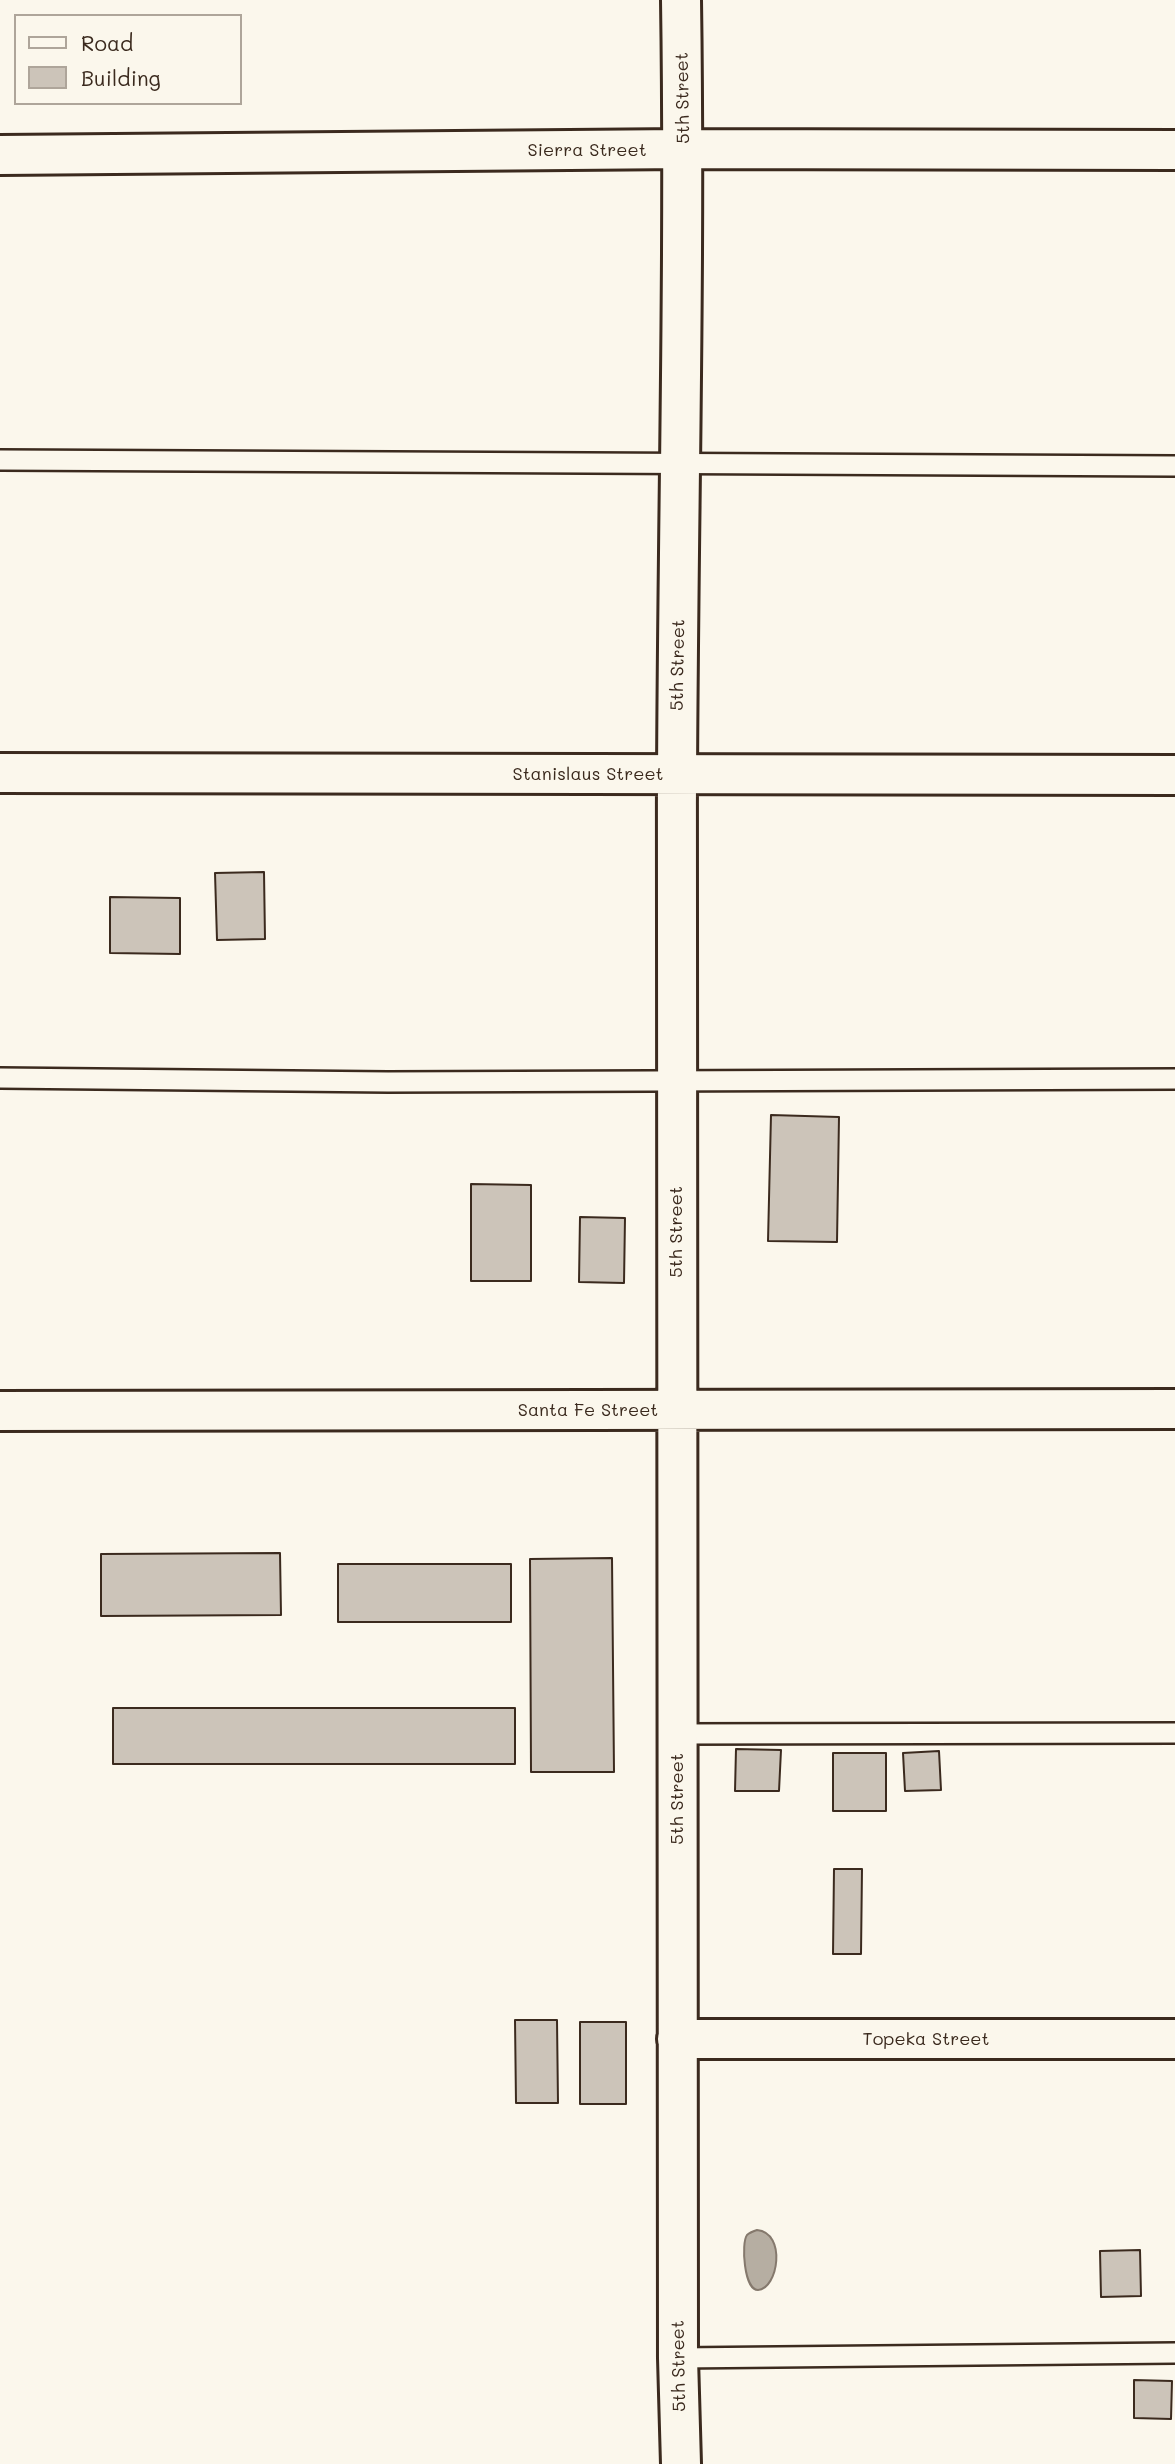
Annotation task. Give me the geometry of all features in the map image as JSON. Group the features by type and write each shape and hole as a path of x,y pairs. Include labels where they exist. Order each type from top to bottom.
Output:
{"street":[{"name":"5th Street","path":"681,0 683,149 676,1079 678,2358 681,2464"},
{"name":"Sierra Street","path":"0,155 683,149 1175,150"},
{"name":"Stanislaus Street","path":"0,773 1175,775"},
{"name":"Santa Fe Street","path":"0,1410 1175,1409"},
{"name":"Topeka Street","path":"677,2039 1175,2039"}],"lane":[{"path":"0,460 1175,466"},
{"path":"0,1078 388,1082 1175,1079"},
{"path":"677,1734 1175,1733"},
{"path":"678,2358 1175,2353"}],"shaded area":[{"path":"757,2230 766,2233 776,2250 771,2281 758,2290 750,2283 744,2256 747,2235"}],"building":[{"path":"264,872 265,939 217,940 215,873"},
{"path":"110,897 180,898 180,954 110,953"},
{"path":"771,1115 839,1117 837,1242 768,1241"},
{"path":"471,1184 531,1185 531,1281 471,1281"},
{"path":"580,1217 625,1218 624,1283 579,1282"},
{"path":"280,1553 281,1615 101,1616 101,1554"},
{"path":"612,1558 614,1772 531,1772 530,1559"},
{"path":"338,1564 511,1564 511,1622 338,1622"},
{"path":"113,1708 515,1708 515,1764 113,1764"},
{"path":"736,1749 781,1750 779,1791 735,1791"},
{"path":"939,1751 941,1790 905,1791 903,1753"},
{"path":"833,1753 886,1753 886,1811 833,1811"},
{"path":"834,1869 862,1869 861,1954 833,1954"},
{"path":"515,2020 557,2020 558,2103 516,2103"},
{"path":"580,2022 626,2022 626,2104 580,2104"},
{"path":"1140,2250 1141,2296 1101,2297 1100,2251"},
{"path":"1134,2380 1172,2381 1171,2419 1134,2418"}]}
